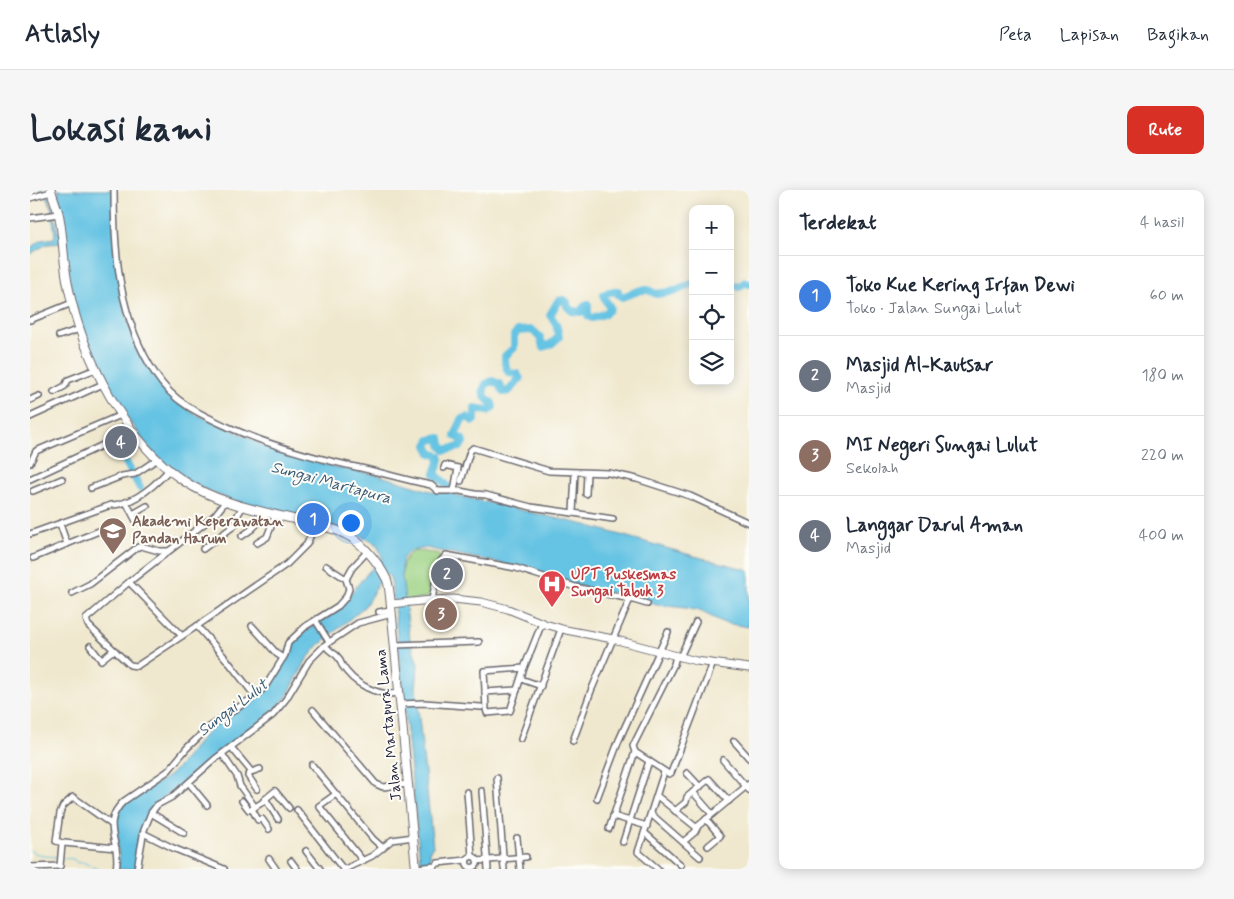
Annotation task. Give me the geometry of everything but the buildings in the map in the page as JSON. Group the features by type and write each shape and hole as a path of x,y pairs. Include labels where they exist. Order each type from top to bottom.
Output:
{"main road":[{"path":"50,192 60,226 67,282 80,329 103,384 121,415 156,460 168,471 201,492 243,506 344,533 367,552"},
{"name":"Jalan Martapura Lama","path":"367,552 386,578 392,608 413,837 418,868"}],"street":[{"path":"114,190 114,228 118,268 130,322 137,343 156,377 183,405 200,415 288,451 431,485 438,491 486,495 530,507 612,519"},
{"path":"30,198 50,192"},
{"path":"30,218 56,215"},
{"path":"30,320 72,303"},
{"path":"59,336 80,329"},
{"path":"54,392 66,386 68,380 96,369"},
{"path":"30,417 103,384"},
{"path":"30,400 39,396"},
{"path":"30,463 36,452 121,415"},
{"path":"30,479 103,445 136,435"},
{"path":"453,491 462,478 473,448 543,469 576,473 609,473 636,479 690,496 749,523"},
{"path":"91,488 122,476 133,474 156,460"},
{"path":"444,468 448,464 458,468 453,491"},
{"path":"30,534 111,506 120,506 151,487 168,471"},
{"path":"43,473 48,484"},
{"path":"573,513 576,473"},
{"path":"586,473 586,494"},
{"path":"33,491 62,479"},
{"path":"226,501 214,516 130,582 86,620 88,625 130,665 135,666 198,626 295,557 311,538 316,525"},
{"path":"126,502 136,521"},
{"path":"133,514 147,506"},
{"path":"203,549 235,525 236,518 243,506"},
{"path":"242,536 272,514"},
{"path":"257,544 267,537 272,514"},
{"path":"60,524 67,544"},
{"path":"33,558 99,531"},
{"path":"72,593 90,584 140,546 159,551 169,551"},
{"path":"346,578 352,568 367,552"},
{"path":"437,575 441,561 446,555 516,568 575,587 647,604"},
{"path":"432,600 440,560"},
{"path":"116,869 118,857 112,824 116,810 124,800 168,771 187,748 208,728 265,687 283,658 288,643 306,626 338,606 346,597 349,589 346,578 326,566"},
{"path":"130,582 182,636"},
{"path":"572,741 630,599"},
{"path":"379,612 408,603 432,600 454,600 490,604 561,629 613,639 678,657 749,668"},
{"path":"137,869 143,833 151,813 157,805 172,797 189,784 215,759 267,720 282,705 309,660 327,642 358,623 392,608"},
{"path":"316,621 332,653 336,655 342,665 364,687 387,694 400,693"},
{"path":"609,829 635,752 633,746 696,622"},
{"path":"524,668 485,671 487,713 505,713 510,711 524,668 542,623"},
{"path":"198,626 255,696"},
{"path":"252,626 277,654 283,658"},
{"path":"521,739 561,629"},
{"path":"597,798 619,740 668,632"},
{"path":"396,645 479,642"},
{"path":"90,646 101,660 110,652 115,651"},
{"path":"635,752 664,772 671,773 714,664"},
{"path":"520,679 541,686"},
{"path":"485,692 517,690"},
{"path":"401,704 419,703 480,707"},
{"path":"313,710 376,784 383,788 408,784"},
{"path":"734,741 749,758"},
{"path":"232,747 252,772"},
{"path":"222,754 237,776 240,786 254,808 258,820 262,820 269,829"},
{"path":"683,842 706,819 748,787 723,760"},
{"path":"623,842 649,761"},
{"path":"312,765 373,839 384,848"},
{"path":"257,789 248,776 252,772 260,771"},
{"path":"658,869 638,852 664,772"},
{"path":"687,773 700,787"},
{"path":"497,778 504,869"},
{"path":"675,811 686,802 687,797 709,779 729,801"},
{"path":"189,784 207,805"},
{"path":"242,801 249,810 276,791 289,808"},
{"path":"482,791 488,869"},
{"path":"467,792 472,856 477,861"},
{"path":"693,792 712,814"},
{"path":"336,794 319,806 363,861"},
{"path":"657,796 697,828"},
{"path":"112,824 73,797 63,806 60,813 56,841 116,848"},
{"path":"264,800 278,819"},
{"path":"297,810 344,869 363,861 384,848 392,840 413,837"},
{"path":"151,813 184,833"},
{"path":"651,814 700,857"},
{"path":"613,816 647,826"},
{"path":"706,819 720,836 708,846"},
{"path":"143,833 173,848 224,869"},
{"path":"645,833 681,865"},
{"path":"517,838 520,869"},
{"path":"30,867 59,866 63,843"},
{"path":"306,851 320,869"},
{"path":"466,862 468,857 472,856"},
{"path":"477,861 526,856"},
{"path":"269,859 276,869"},
{"path":"291,861 297,869"},
{"path":"466,862 468,866 473,868 477,861"},
{"path":"418,868 466,862"}],"green space":[{"path":"415,551 436,553 440,556 430,597 405,601 402,580 403,566 409,554"}],"water":[{"name":"Sungai Martapura","path":"39,190 45,190 54,210 58,233 64,231 58,190 113,190 114,247 127,317 136,344 155,377 181,404 193,413 248,437 272,451 343,469 378,475 430,491 586,525 749,570 749,627 724,623 700,611 657,605 636,598 589,589 505,564 426,548 411,551 402,560 402,577 410,639 418,665 416,690 433,847 430,849 431,869 421,869 395,614 391,580 388,574 381,579 365,606 319,645 307,659 286,698 272,712 159,801 145,818 138,840 136,869 118,869 119,854 114,824 119,810 124,804 135,794 169,776 212,728 254,700 274,678 287,650 294,641 336,610 369,571 382,559 376,544 352,531 235,502 192,484 154,454 111,396 80,321 68,275 65,243 47,244 30,254 30,248 42,240 54,238 55,235 51,206"}],"waterway":[{"path":"734,285 739,287 745,282 749,284"},
{"path":"448,504 449,490 435,474 440,459 439,456 431,453 427,445 430,440 440,438 441,445 445,450 460,447 463,442 462,439 455,436 462,419 467,417 473,421 475,419 475,408 488,411 493,407 492,403 484,395 486,384 492,381 499,384 503,392 509,391 520,379 517,374 509,373 505,361 505,356 514,348 514,335 518,331 532,330 540,337 543,347 551,344 559,337 556,324 550,315 558,301 564,300 572,311 581,312 585,305 588,304 588,316 592,318 609,310 610,307 604,298 604,295 609,292 618,291 618,294 622,297 641,290 648,290 656,294 676,291 689,285"},
{"path":"140,488 123,457 118,452 119,448 143,436"},
{"path":"30,851 43,856 58,857"},
{"path":"62,858 74,859 77,863 82,862 99,869"}],"place":[{"name":"Langgar Darul Aman","path":"121,442"},
{"name":"Toko Kue Kering Irfan Dewi","path":"313,519"},
{"name":"Akademi Keperawatan Pandan Harum","path":"113,555"},
{"name":"Masjid Al-Kautsar","path":"447,574"},
{"name":"UPT Puskesmas Sungai Tabuk 3","path":"552,608"},
{"name":"MI Negeri Sungai Lulut","path":"441,614"}],"water label":[{"name":"Sungai Lulut","path":"233,708"}]}
